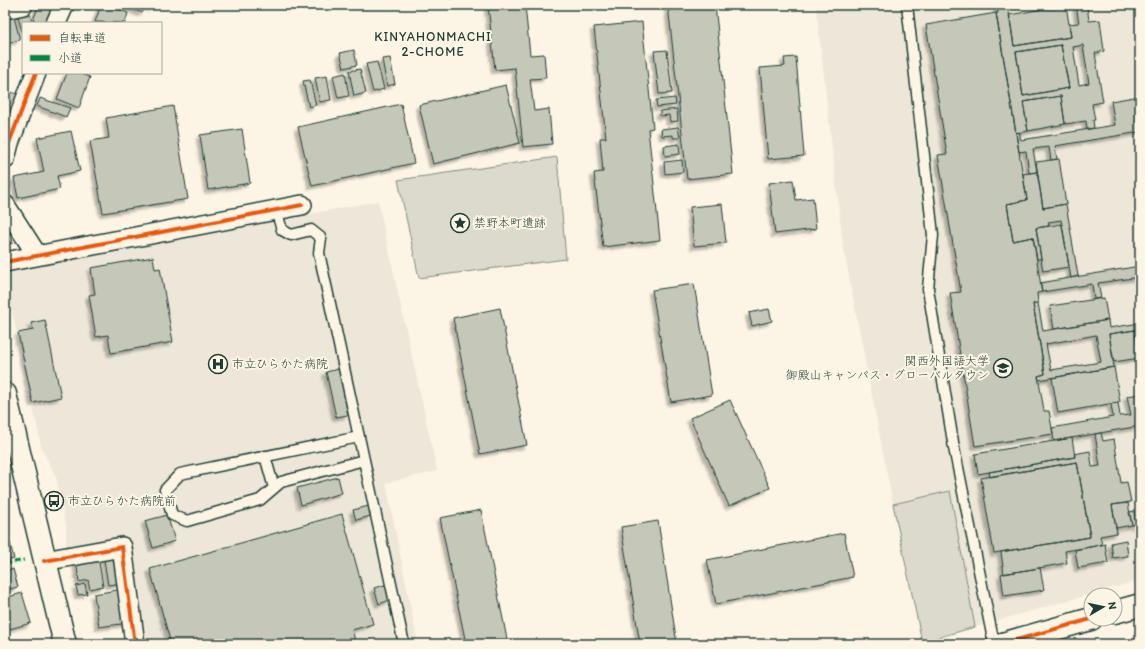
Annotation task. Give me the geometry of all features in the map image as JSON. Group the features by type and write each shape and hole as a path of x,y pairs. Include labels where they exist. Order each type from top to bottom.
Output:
{"main road":[{"path":"6,399 65,644"},
{"path":"1123,610 1140,605"},
{"path":"1002,644 1083,621"}],"street":[{"path":"5,9 23,5"},
{"path":"56,22 64,5"},
{"path":"5,159 9,143 36,74"},
{"path":"5,205 37,255"},
{"path":"5,262 302,205"},
{"path":"44,561 122,547 135,644"}],"lane":[{"path":"907,5 933,235 928,289 954,448 994,644"},
{"path":"276,210 282,230 291,235 311,230 321,238 319,253 404,644"},
{"path":"358,437 180,474 165,490 172,515 187,521 260,500 281,482 364,460"},
{"path":"265,456 274,488"}],"shaded area":[{"name":"関西外国語大学 御殿山キャンパス・グローバルタウン","path":"816,5 1140,5 1140,580 1115,587 1083,587 1083,596 975,627 950,491 893,504 843,246"},
{"path":"557,157 566,259 419,278 398,180"},
{"name":"市立ひらかた病院","path":"378,201 437,471 386,483 418,644 140,644 130,557 125,537 66,549 66,526 56,477 42,449 5,279 5,272"},
{"path":"950,491 975,627 922,642 893,504"}],"building":[{"path":"39,5 58,5 51,22 38,22 33,20"},
{"path":"101,5 106,5 128,13 125,22 95,22"},
{"path":"129,5 153,5 152,8 146,6 142,13 128,7"},
{"path":"488,5 525,5 530,55 544,54 546,78 530,79 534,111 549,109 552,144 523,147 515,68 495,70"},
{"path":"668,5 715,5 733,174 687,179"},
{"path":"997,5 1008,5 1014,46 1071,37 1069,24 1079,23 1076,5 1087,5 1089,21 1100,20 1104,51 1095,53 1103,102 1092,104 1095,120 1093,120 1094,128 1087,129 1086,121 1065,124 1061,96 1023,102 1028,131 1016,133 996,13 998,13","holes":["1061,45 1069,88 1023,96 1016,52","1083,45 1089,83 1079,85 1073,47"]},
{"path":"1066,5 1071,37 1014,46 1009,15"},
{"path":"29,10 32,22 22,22 22,33 17,12"},
{"path":"13,13 20,40 6,43 5,15"},
{"path":"996,13 1027,200 1007,204 1013,241 1033,237 1042,292 1037,293 1038,303 1033,304 1045,374 1038,376 1044,411 1049,411 1053,434 975,446 950,293 961,292 938,155 947,154 926,25"},
{"path":"642,22 653,128 648,129 660,240 603,247 594,173 603,172 600,138 606,138 594,27"},
{"path":"1061,45 1069,88 1023,96 1016,52"},
{"path":"354,50 357,65 344,68 340,53"},
{"path":"667,50 672,93 659,94 654,51"},
{"path":"796,57 804,156 768,159 760,68 785,66 784,58"},
{"path":"390,58 395,84 387,86 382,59"},
{"path":"377,62 384,89 373,92 366,64"},
{"path":"360,69 366,93 354,96 349,71"},
{"path":"345,73 349,96 338,98 333,76"},
{"path":"67,74 82,74 90,77 79,108 57,99"},
{"path":"327,76 331,100 320,102 315,78"},
{"path":"310,80 316,105 309,107 303,81"},
{"path":"506,85 520,143 433,164 419,105"},
{"path":"8,91 20,95 10,124 5,122 5,99"},
{"path":"1061,96 1065,124 1028,131 1023,102"},
{"path":"1140,96 1140,132 1055,146 1057,159 1051,160 1049,147 1033,149 1037,172 1029,173 1026,151 1019,152 1016,133 1019,132 1021,140 1115,125 1111,101"},
{"path":"40,98 70,108 66,117 37,106"},
{"path":"675,98 676,105 657,107 656,100"},
{"path":"401,104 414,163 312,186 298,127"},
{"path":"173,106 188,199 103,213 90,141 109,138 106,118"},
{"path":"677,109 678,121 670,122 669,115 660,116 660,111"},
{"path":"678,127 680,138 673,138 673,135 662,136 661,129"},
{"path":"242,129 250,183 208,190 200,135"},
{"path":"71,131 80,171 57,176 60,189 18,198 14,178 44,172 37,138"},
{"path":"679,144 680,154 665,156 664,146"},
{"path":"1059,159 1066,204 1043,208 1036,162"},
{"path":"682,160 683,172 665,174 664,162"},
{"path":"1037,172 1043,208 1066,204 1078,276 1071,278 1061,220 1048,222 1049,226 1036,228 1041,259 1037,259 1033,237 1013,241 1007,204 1027,200 1023,174"},
{"path":"793,180 796,200 813,198 816,229 775,234 769,183"},
{"path":"722,204 726,243 694,246 690,207"},
{"path":"8,218 13,243 5,245 5,219"},
{"path":"1062,224 1069,267 1043,271 1036,228"},
{"path":"153,257 155,269 160,268 173,342 111,353 108,335 96,337 89,295 95,294 91,268"},
{"path":"1140,266 1140,277 1098,283 1101,298 1094,299 1092,284 1042,292 1040,283"},
{"path":"694,284 712,395 671,402 652,290"},
{"path":"1104,298 1108,320 1054,329 1050,306"},
{"path":"1038,303 1043,331 1108,320 1109,328 1140,323 1140,361 1135,330 1109,334 1114,367 1039,380 1038,376 1045,374 1033,304","holes":["1096,335 1101,362 1051,370 1046,344"]},
{"path":"500,308 527,445 480,454 453,318"},
{"path":"769,309 772,321 752,326 749,313"},
{"path":"45,320 61,397 33,403 18,333 33,330 31,323"},
{"path":"1135,330 1139,358 1114,362 1109,334"},
{"path":"1114,367 1120,402 1058,413 1052,378"},
{"path":"339,369 348,415 336,417 326,372"},
{"path":"1140,394 1140,426 1054,441 1052,428 1113,417 1111,404 1118,403 1120,416 1131,415 1127,396"},
{"path":"730,400 770,488 729,506 690,418"},
{"path":"1101,433 1103,441 1114,439 1121,483 1127,482 1131,502 1112,505 1117,533 1100,536 1102,545 1065,551 1067,563 1004,574 1001,552 1090,537 1077,462 990,477 989,472 1075,457 1074,454 1090,451 1092,467 1100,466 1095,434"},
{"path":"1072,438 1075,457 978,474 975,454"},
{"path":"1077,462 1090,537 994,553 981,478"},
{"path":"338,477 342,493 301,505 297,488"},
{"path":"1128,503 1132,525 1116,528 1112,505"},
{"path":"369,506 371,516 356,520 353,510"},
{"path":"481,510 508,644 466,644 440,518"},
{"path":"1134,511 1136,525 1132,525 1129,512"},
{"path":"342,514 373,624 352,630 356,644 171,644 150,569"},
{"path":"167,515 175,541 153,548 145,521"},
{"path":"658,521 677,644 640,644 621,527"},
{"path":"844,533 853,577 716,604 707,560"},
{"path":"1126,540 1128,556 1113,558 1111,543"},
{"path":"10,543 14,559 5,561 5,544"},
{"path":"1105,544 1108,563 1078,568 1075,550"},
{"path":"117,552 122,583 108,585 103,554"},
{"path":"98,556 103,586 90,589 88,580 79,582 76,560"},
{"path":"1040,568 1044,590 1004,596 1001,574"},
{"path":"13,569 18,587 5,590 5,571"},
{"path":"85,584 87,594 78,595 76,586"},
{"path":"385,585 390,600 379,604 374,588"},
{"path":"123,589 128,623 99,627 94,594"},
{"path":"22,593 31,623 6,630 5,598"},
{"path":"1140,638 1140,644 1135,644 1134,640"}],"marked path":[{"path":"5,564 24,560"}],"cycle path":[{"path":"5,159 9,143 36,74"},
{"path":"5,262 302,205"},
{"path":"44,561 122,547 135,644"},
{"path":"1002,644 1083,621"}],"place":[{"name":"禁野本町遺跡","path":"460,223"},
{"name":"市立ひらかた病院","path":"218,364"},
{"name":"関西外国語大学 御殿山キャンパス・グローバルタウン","path":"1003,368"},
{"name":"市立ひらかた病院前","path":"54,501"}],"district":[{"name":"KINYAHONMACHI 2-CHOME","path":"433,44"}]}
